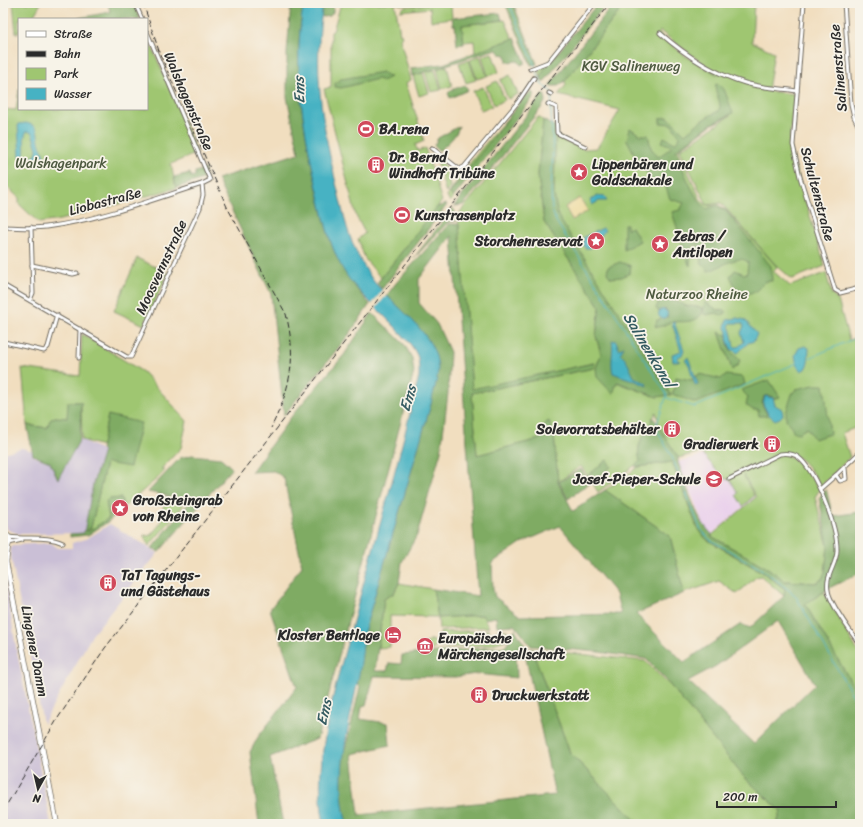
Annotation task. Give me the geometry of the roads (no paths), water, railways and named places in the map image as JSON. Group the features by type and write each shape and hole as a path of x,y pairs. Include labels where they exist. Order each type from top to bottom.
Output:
{"main road":[{"name":"Lingener Damm","path":"5,534 7,546 6,562"},
{"name":"Lingener Damm","path":"3,555 6,562 57,824"}],"street":[{"path":"135,3 142,18"},
{"path":"530,68 548,62 594,3"},
{"name":"Schultenstraße","path":"804,3 793,145 800,177 834,288 836,292 840,293 860,288"},
{"name":"Salinenstraße","path":"844,3 850,104 854,118 860,128"},
{"path":"660,33 697,62 718,73 746,84 797,90"},
{"name":"Walshagenstraße","path":"148,34 210,180"},
{"path":"432,148 459,169 464,167 518,102 534,78"},
{"path":"550,104 556,109 558,133 586,147"},
{"name":"Liobastraße","path":"3,227 45,227 78,220 202,184 210,180"},
{"name":"Moosvennstraße","path":"80,329 127,357 131,357 200,208 203,195 202,184"},
{"path":"30,300 32,293 31,227"},
{"path":"32,265 73,274 77,273"},
{"path":"3,285 80,329 79,358"},
{"path":"4,342 44,351 48,347 57,315"},
{"path":"820,489 845,468 860,452"},
{"path":"729,479 775,456 786,453 798,458 820,489 834,527 838,550 827,580 828,591 860,645"},
{"path":"836,475 840,481 846,479 847,475 845,468"},
{"path":"5,534 22,540"},
{"path":"7,546 22,540 49,538 63,543"}],"water":[{"path":"304,3 323,3 319,50 320,94 326,137 342,210 353,245 372,279 423,332 431,344 436,357 438,371 431,404 364,632 360,669 348,727 343,766 343,805 347,824 324,824 321,798 321,771 324,743 335,687 397,463 419,376 419,367 418,358 407,340 363,295 347,276 341,267 329,237 308,148 301,100 299,51 300,27"},
{"path":"19,124 30,124 37,129 44,159 43,162 28,165 24,163 20,157","holes":["27,131 32,133 37,149 36,155 30,159 26,158 24,155 24,140"]},
{"path":"597,196 605,197 607,201 599,201 592,205 590,200"},
{"path":"603,228 605,230 599,238 592,241 591,248 585,248 583,244 584,237"},
{"path":"661,310 665,310 667,314 665,318 661,318 659,316 659,312"},
{"path":"737,318 745,320 757,334 754,341 748,343 738,353 731,349 727,339 728,332 725,326 727,320","holes":["731,323 742,323 744,326 741,333 744,342 738,347 734,347 729,326"]},
{"path":"674,322 684,350 682,355 678,357 678,360 681,361 673,362 672,354 681,351 672,323"},
{"path":"612,340 616,341 619,349 624,347 620,354 626,360 634,377 646,383 647,386 613,373"},
{"path":"805,346 809,348 808,363 805,369 801,371 797,366 795,355 799,348"},
{"path":"688,357 698,384 695,385 689,365 685,360"},
{"path":"765,396 773,398 775,405 782,409 783,415 780,418 775,420 768,414 763,404"}],"waterway":[{"name":"Salinenkanal","path":"509,3 535,66"},
{"name":"Salinenkanal","path":"536,69 541,84 552,92 552,210 556,221 667,395 657,423 658,432 672,457 700,528 709,539 766,572 795,595 860,708"},
{"path":"807,359 860,336"},
{"path":"667,398 695,407 797,363"}],"railway":[{"path":"143,3 160,54 227,207 286,314 291,345 290,372 283,399 271,428"},
{"path":"3,811 58,718 105,648 610,3"}],"place":[{"name":"BA.rena","path":"366,129"},
{"name":"Dr. Bernd Windhoff Tribüne","path":"376,165"},
{"name":"Lippenbären und Goldschakale","path":"579,172"},
{"name":"Kunstrasenplatz","path":"402,215"},
{"name":"Storchenreservat","path":"596,241"},
{"name":"Zebras / Antilopen","path":"660,244"},
{"name":"Solevorratsbehälter","path":"672,429"},
{"name":"Gradierwerk","path":"772,444"},
{"name":"Josef-Pieper-Schule","path":"714,479"},
{"name":"Großsteingrab von Rheine","path":"120,508"},
{"name":"TaT Tagungs- und Gästehaus","path":"108,583"},
{"name":"Kloster Bentlage","path":"393,635"},
{"name":"Europäische Märchengesellschaft","path":"425,646"},
{"name":"Druckwerkstatt","path":"479,695"}],"park label":[{"name":"KGV Salinenweg","path":"631,66"},
{"name":"Walshagenpark","path":"61,163"},
{"name":"Naturzoo Rheine","path":"697,294"}],"water label":[{"name":"Ems","path":"299,90"},
{"name":"Ems","path":"408,398"},
{"name":"Ems","path":"324,712"}]}
